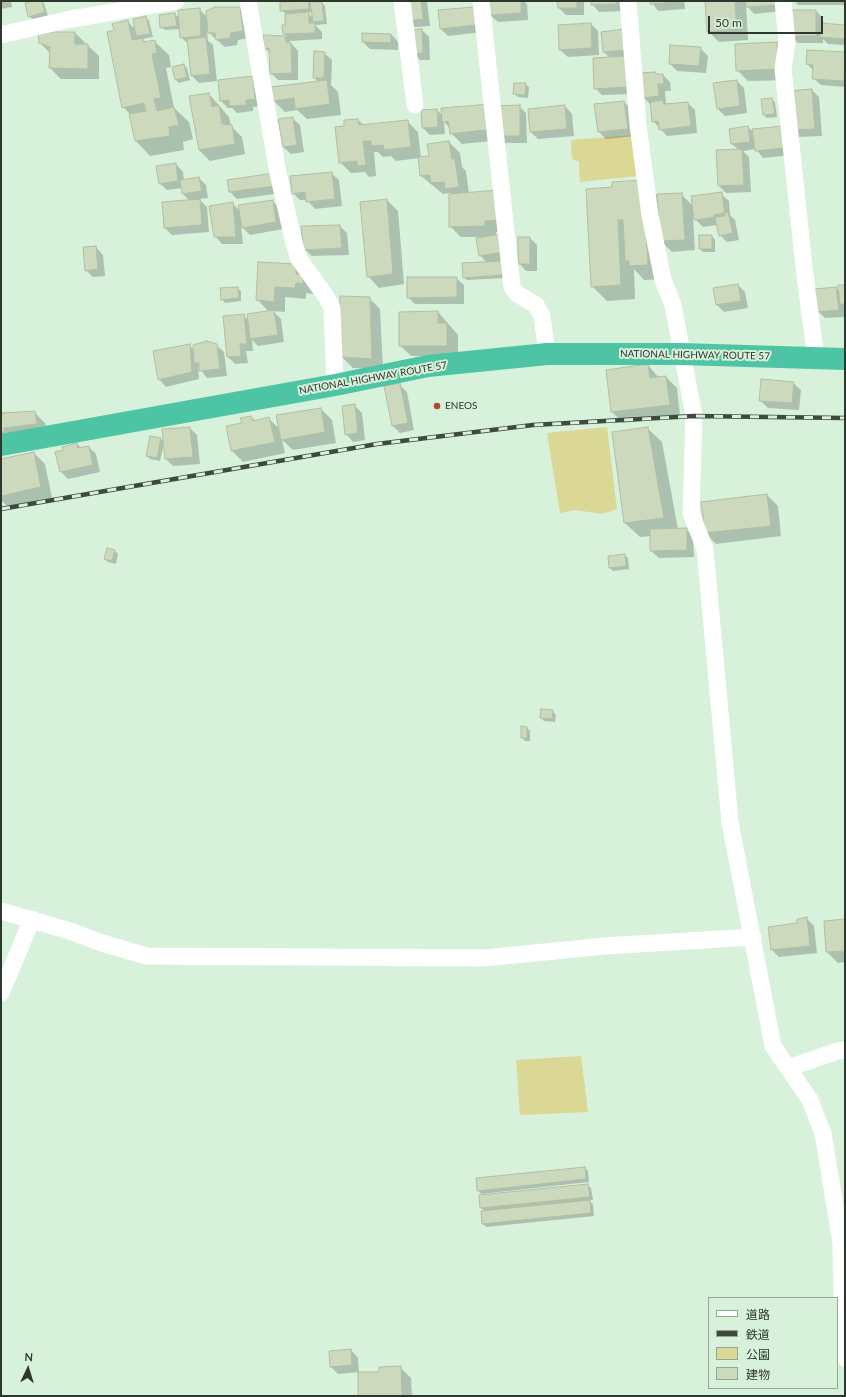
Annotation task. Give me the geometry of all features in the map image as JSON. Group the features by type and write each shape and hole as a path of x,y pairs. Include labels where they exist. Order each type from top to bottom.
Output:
{"highway":[{"name":"NATIONAL HIGHWAY ROUTE 57","path":"1,445 335,385 428,366 547,354 681,354 845,359"}],"street":[{"path":"1,35 66,20 176,1"},
{"path":"248,1 278,174 294,243 299,259 327,298 332,308 335,385"},
{"path":"402,1 415,105"},
{"path":"481,1 511,281 516,293 536,305 542,316 547,354"},
{"path":"628,1 638,125 650,214 663,280 673,305 681,354 694,416 692,513 705,549 730,822 773,1046 810,1100 823,1133 841,1244 843,1351 845,1358"},
{"path":"783,1 787,42 783,69 804,268 816,358"},
{"path":"1,911 146,956 484,958 605,946 753,937"},
{"path":"1,993 32,920"},
{"path":"788,1068 845,1050"}],"green space":[{"path":"632,135 638,176 580,182 579,162 572,159 571,140"},
{"path":"607,427 617,509 602,514 575,510 560,513 547,433"},
{"path":"581,1056 588,1112 520,1115 516,1060"}],"building":[{"path":"42,1 45,12 28,17 25,3"},
{"path":"308,1 309,9 280,11 280,2"},
{"path":"405,1 421,1 423,19 407,21"},
{"path":"489,1 521,1 521,13 489,15"},
{"path":"557,1 577,1 577,8 558,8"},
{"path":"591,1 617,1 617,4 591,5"},
{"path":"650,1 678,1 678,2 650,4"},
{"path":"705,1 735,1 737,29 707,32"},
{"path":"746,1 776,1 776,5 746,7"},
{"path":"310,2 322,2 324,21 313,22"},
{"path":"215,7 240,7 243,31 231,33 230,38 216,40 215,33 208,33 206,11"},
{"path":"474,7 476,25 440,29 438,10"},
{"path":"200,8 201,36 180,38 178,10"},
{"path":"790,10 816,10 816,36 790,36"},
{"path":"309,12 309,23 315,23 315,33 283,34 282,25 285,25 285,14"},
{"path":"175,13 177,26 160,28 159,15"},
{"path":"146,16 150,34 136,36 133,19"},
{"path":"128,20 132,40 143,38 144,42 155,40 157,53 152,54 161,98 154,99 157,111 174,107 179,125 169,127 170,136 135,141 129,114 146,111 144,103 122,108 107,32 114,30 112,24"},
{"path":"591,23 592,48 559,50 558,25"},
{"path":"821,23 845,25 845,39 820,37"},
{"path":"422,29 423,53 412,53 410,30"},
{"path":"625,29 628,50 603,52 601,32"},
{"path":"38,32 75,32 75,44 88,44 88,69 49,68 50,47 39,43"},
{"path":"362,33 391,34 391,43 362,42"},
{"path":"263,35 285,36 286,42 291,43 292,73 270,74 269,48 264,49"},
{"path":"206,37 210,74 191,76 187,39"},
{"path":"777,42 778,69 736,71 735,44"},
{"path":"670,45 701,47 699,66 669,64"},
{"path":"807,50 845,52 844,81 812,79 813,65 806,64"},
{"path":"314,51 325,52 324,78 313,78"},
{"path":"625,56 627,87 594,89 593,58"},
{"path":"184,64 187,77 175,80 172,67"},
{"path":"655,72 656,74 663,74 664,84 658,84 659,96 642,98 640,73"},
{"path":"253,76 255,99 246,100 246,105 229,106 229,100 220,101 218,80"},
{"path":"327,80 330,104 295,109 294,98 273,101 271,87"},
{"path":"737,80 740,106 717,109 713,83"},
{"path":"514,83 526,83 525,95 513,94"},
{"path":"812,89 815,129 790,130 788,91"},
{"path":"209,93 212,107 219,105 222,124 232,125 235,144 199,150 189,96"},
{"path":"772,98 775,114 763,115 761,99"},
{"path":"663,100 664,104 688,102 691,126 659,130 658,121 652,122 650,102"},
{"path":"624,101 628,129 598,132 594,104"},
{"path":"490,104 493,129 450,134 448,121 442,122 441,108"},
{"path":"520,105 520,136 497,136 496,106"},
{"path":"565,105 567,129 530,132 528,109"},
{"path":"437,109 438,127 422,128 421,110"},
{"path":"293,117 297,145 283,147 278,119"},
{"path":"358,119 359,125 408,120 411,147 384,150 383,145 371,146 371,141 363,141 366,165 357,166 357,161 339,163 335,127 344,126 344,120"},
{"path":"748,126 750,142 731,144 729,129"},
{"path":"782,126 785,148 755,151 752,129"},
{"path":"449,141 452,159 455,159 459,187 445,189 444,182 431,183 430,175 420,176 418,157 429,156 427,144"},
{"path":"742,149 744,185 718,186 716,150"},
{"path":"176,163 178,181 159,184 156,166"},
{"path":"332,172 335,199 306,202 305,192 292,194 290,176"},
{"path":"274,173 275,186 229,192 227,180"},
{"path":"199,177 202,191 182,194 180,180"},
{"path":"643,180 648,265 629,266 629,261 625,261 623,220 618,220 621,285 591,287 586,189 612,187 612,182"},
{"path":"498,190 501,220 485,221 485,226 449,227 449,194"},
{"path":"722,192 725,216 694,220 691,196"},
{"path":"682,193 685,240 660,241 657,194"},
{"path":"200,199 202,225 164,228 162,202"},
{"path":"387,199 393,274 367,277 360,202"},
{"path":"273,200 276,222 242,228 238,205"},
{"path":"233,202 236,237 214,237 209,206"},
{"path":"728,212 733,233 719,236 714,215"},
{"path":"340,225 342,248 303,250 301,226"},
{"path":"501,234 504,252 479,256 476,238"},
{"path":"699,235 712,235 712,249 699,249"},
{"path":"518,237 530,237 530,264 518,264"},
{"path":"96,246 98,269 85,271 83,247"},
{"path":"502,261 502,275 463,278 462,263"},
{"path":"258,262 296,264 296,274 303,275 303,284 296,283 295,288 275,287 274,302 256,300"},
{"path":"407,277 457,277 457,297 407,298"},
{"path":"738,284 741,301 716,305 713,288"},
{"path":"838,285 845,285 845,304 840,304"},
{"path":"238,287 239,298 221,300 220,288"},
{"path":"836,287 839,310 817,312 815,289"},
{"path":"340,296 370,297 372,359 341,357"},
{"path":"274,310 278,335 250,339 247,314"},
{"path":"438,311 438,323 447,323 447,346 399,346 399,312"},
{"path":"244,314 247,344 240,344 241,356 227,357 223,316"},
{"path":"207,341 217,344 220,369 199,371 199,363 194,363 193,345"},
{"path":"190,344 192,372 158,380 153,351"},
{"path":"648,364 650,378 666,376 670,405 611,412 606,370"},
{"path":"761,379 794,382 792,403 759,401"},
{"path":"400,383 408,423 392,426 384,386"},
{"path":"355,404 358,433 345,435 342,406"},
{"path":"321,408 325,432 281,440 276,415"},
{"path":"1,410 2,413 35,411 37,424 4,428 4,432 1,432"},
{"path":"251,416 253,421 269,417 275,442 231,451 226,426 242,423 240,418"},
{"path":"190,427 193,457 165,459 162,429"},
{"path":"648,427 664,518 624,523 612,432"},
{"path":"150,436 161,438 157,458 146,456"},
{"path":"77,443 78,448 89,446 93,465 60,472 55,452 63,450 62,447"},
{"path":"34,452 41,487 1,496 1,459"},
{"path":"767,494 771,526 705,533 701,502"},
{"path":"687,528 687,550 650,551 650,529"},
{"path":"107,548 115,550 112,561 104,559"},
{"path":"625,554 626,566 609,568 608,556"},
{"path":"541,709 553,710 552,719 540,718"},
{"path":"521,726 527,727 527,738 521,738"},
{"path":"807,917 810,946 771,950 768,927 797,923 797,919"},
{"path":"845,919 845,951 826,952 824,921"},
{"path":"585,1167 586,1179 477,1191 476,1178"},
{"path":"588,1184 590,1197 480,1208 479,1195"},
{"path":"590,1200 591,1213 482,1224 481,1211"},
{"path":"351,1349 352,1365 330,1367 329,1351"},
{"path":"401,1366 402,1396 358,1396 358,1372 379,1372 379,1367"}],"railway":[{"path":"1,509 377,444 533,425 694,416 845,418"}],"place":[{"name":"ENEOS","path":"437,406"}]}
